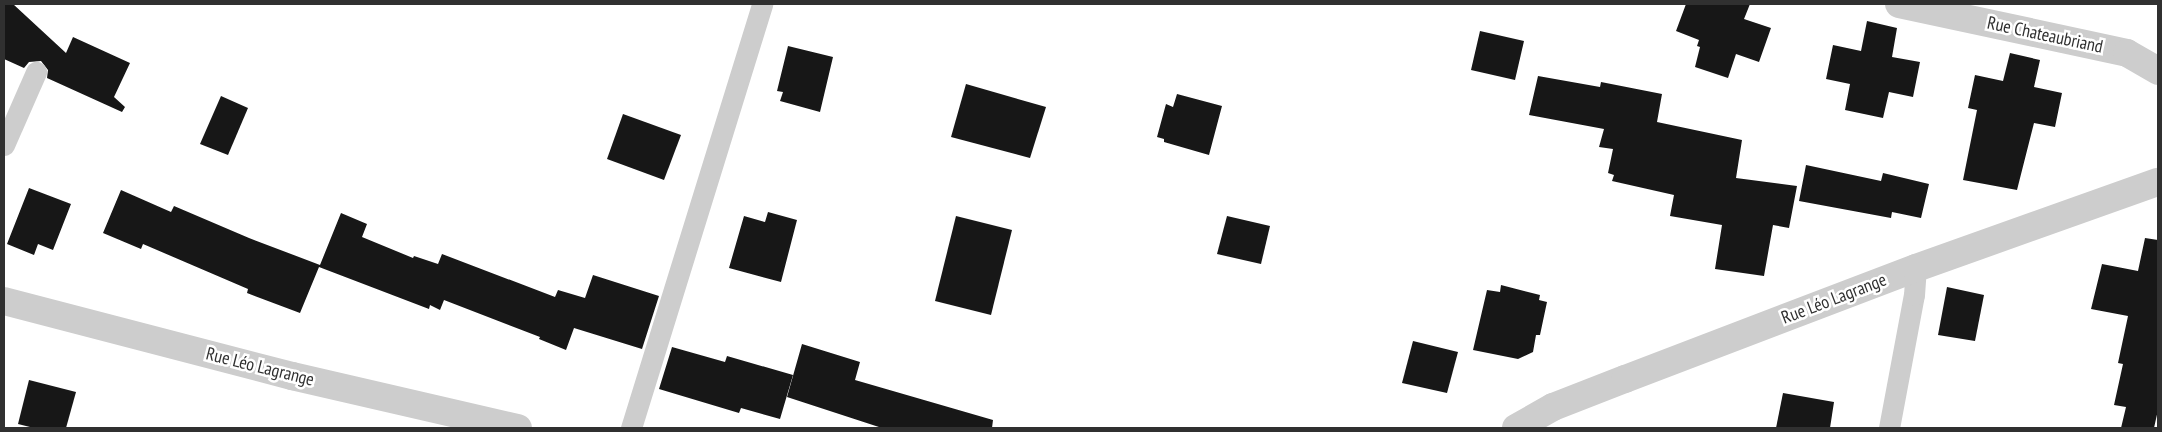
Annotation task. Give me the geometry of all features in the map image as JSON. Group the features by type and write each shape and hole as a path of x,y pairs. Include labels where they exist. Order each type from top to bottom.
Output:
{"street":[{"name":"Rue Chateaubriand","path":"1899,4 2127,53 2158,71"},
{"name":"Rue Léo Lagrange","path":"1516,428 1553,407 1916,268 2158,182"},
{"name":"Rue Léo Lagrange","path":"4,301 292,376 518,428"}],"lane":[{"path":"631,428 762,4"},
{"path":"4,145 36,72"},
{"path":"1888,428 1914,295 1916,268"}],"building":[{"path":"4,4 13,4 66,53 73,37 130,63 114,97 125,107 122,112 47,78 48,70 41,61 29,62 24,68 4,59"},
{"path":"1686,4 1750,4 1744,19 1771,28 1759,62 1736,54 1728,78 1695,67 1700,47 1697,46 1699,40 1676,31"},
{"path":"1867,21 1897,28 1892,57 1920,62 1913,97 1889,92 1883,118 1845,110 1850,84 1826,79 1833,45 1861,51"},
{"path":"1480,31 1524,41 1515,80 1471,70"},
{"path":"788,46 833,57 820,112 780,101 783,92 777,91"},
{"path":"2010,53 2040,60 2034,87 2062,93 2055,127 2034,123 2017,190 1963,180 1977,110 1968,108 1975,75 2003,81"},
{"path":"1538,76 1600,87 1601,82 1662,94 1657,122 1742,140 1736,178 1797,186 1789,228 1773,225 1764,276 1715,269 1722,225 1670,216 1674,195 1612,181 1614,175 1608,173 1613,149 1599,147 1604,129 1529,115"},
{"path":"966,84 1046,107 1030,158 951,137"},
{"path":"1177,94 1222,106 1209,155 1164,142 1164,139 1157,137 1166,104 1173,107"},
{"path":"221,96 248,108 228,155 200,144"},
{"path":"623,114 681,135 664,180 607,159"},
{"path":"1806,165 1881,181 1883,173 1929,184 1921,218 1892,212 1891,218 1799,201"},
{"path":"29,188 71,204 53,250 38,244 34,255 7,244"},
{"path":"121,190 171,212 174,206 249,238 320,265 341,213 367,224 362,237 413,258 414,256 438,264 442,254 555,297 558,290 585,298 593,275 659,296 642,349 574,328 566,350 539,339 540,337 444,300 440,310 430,305 429,309 319,267 300,313 247,293 248,289 143,244 141,249 103,233"},
{"path":"768,212 797,220 781,282 729,268 744,216 765,222"},
{"path":"956,216 1012,230 991,315 935,301"},
{"path":"1227,216 1270,226 1261,264 1217,254"},
{"path":"2145,238 2158,240 2158,410 2154,428 2121,428 2126,407 2114,405 2123,364 2118,363 2128,316 2091,309 2102,264 2138,271"},
{"path":"1501,285 1540,295 1539,300 1547,302 1540,335 1536,335 1533,352 1518,359 1473,350 1487,290 1500,292"},
{"path":"1947,287 1984,295 1975,341 1938,335"},
{"path":"1413,341 1458,352 1447,393 1402,383"},
{"path":"802,344 860,362 855,380 993,420 992,428 882,428 787,397"},
{"path":"672,347 725,362 727,356 793,375 780,419 741,408 739,413 659,389"},
{"path":"29,380 76,392 66,428 34,428 18,424"},
{"path":"1783,393 1834,402 1830,428 1776,428"}]}
